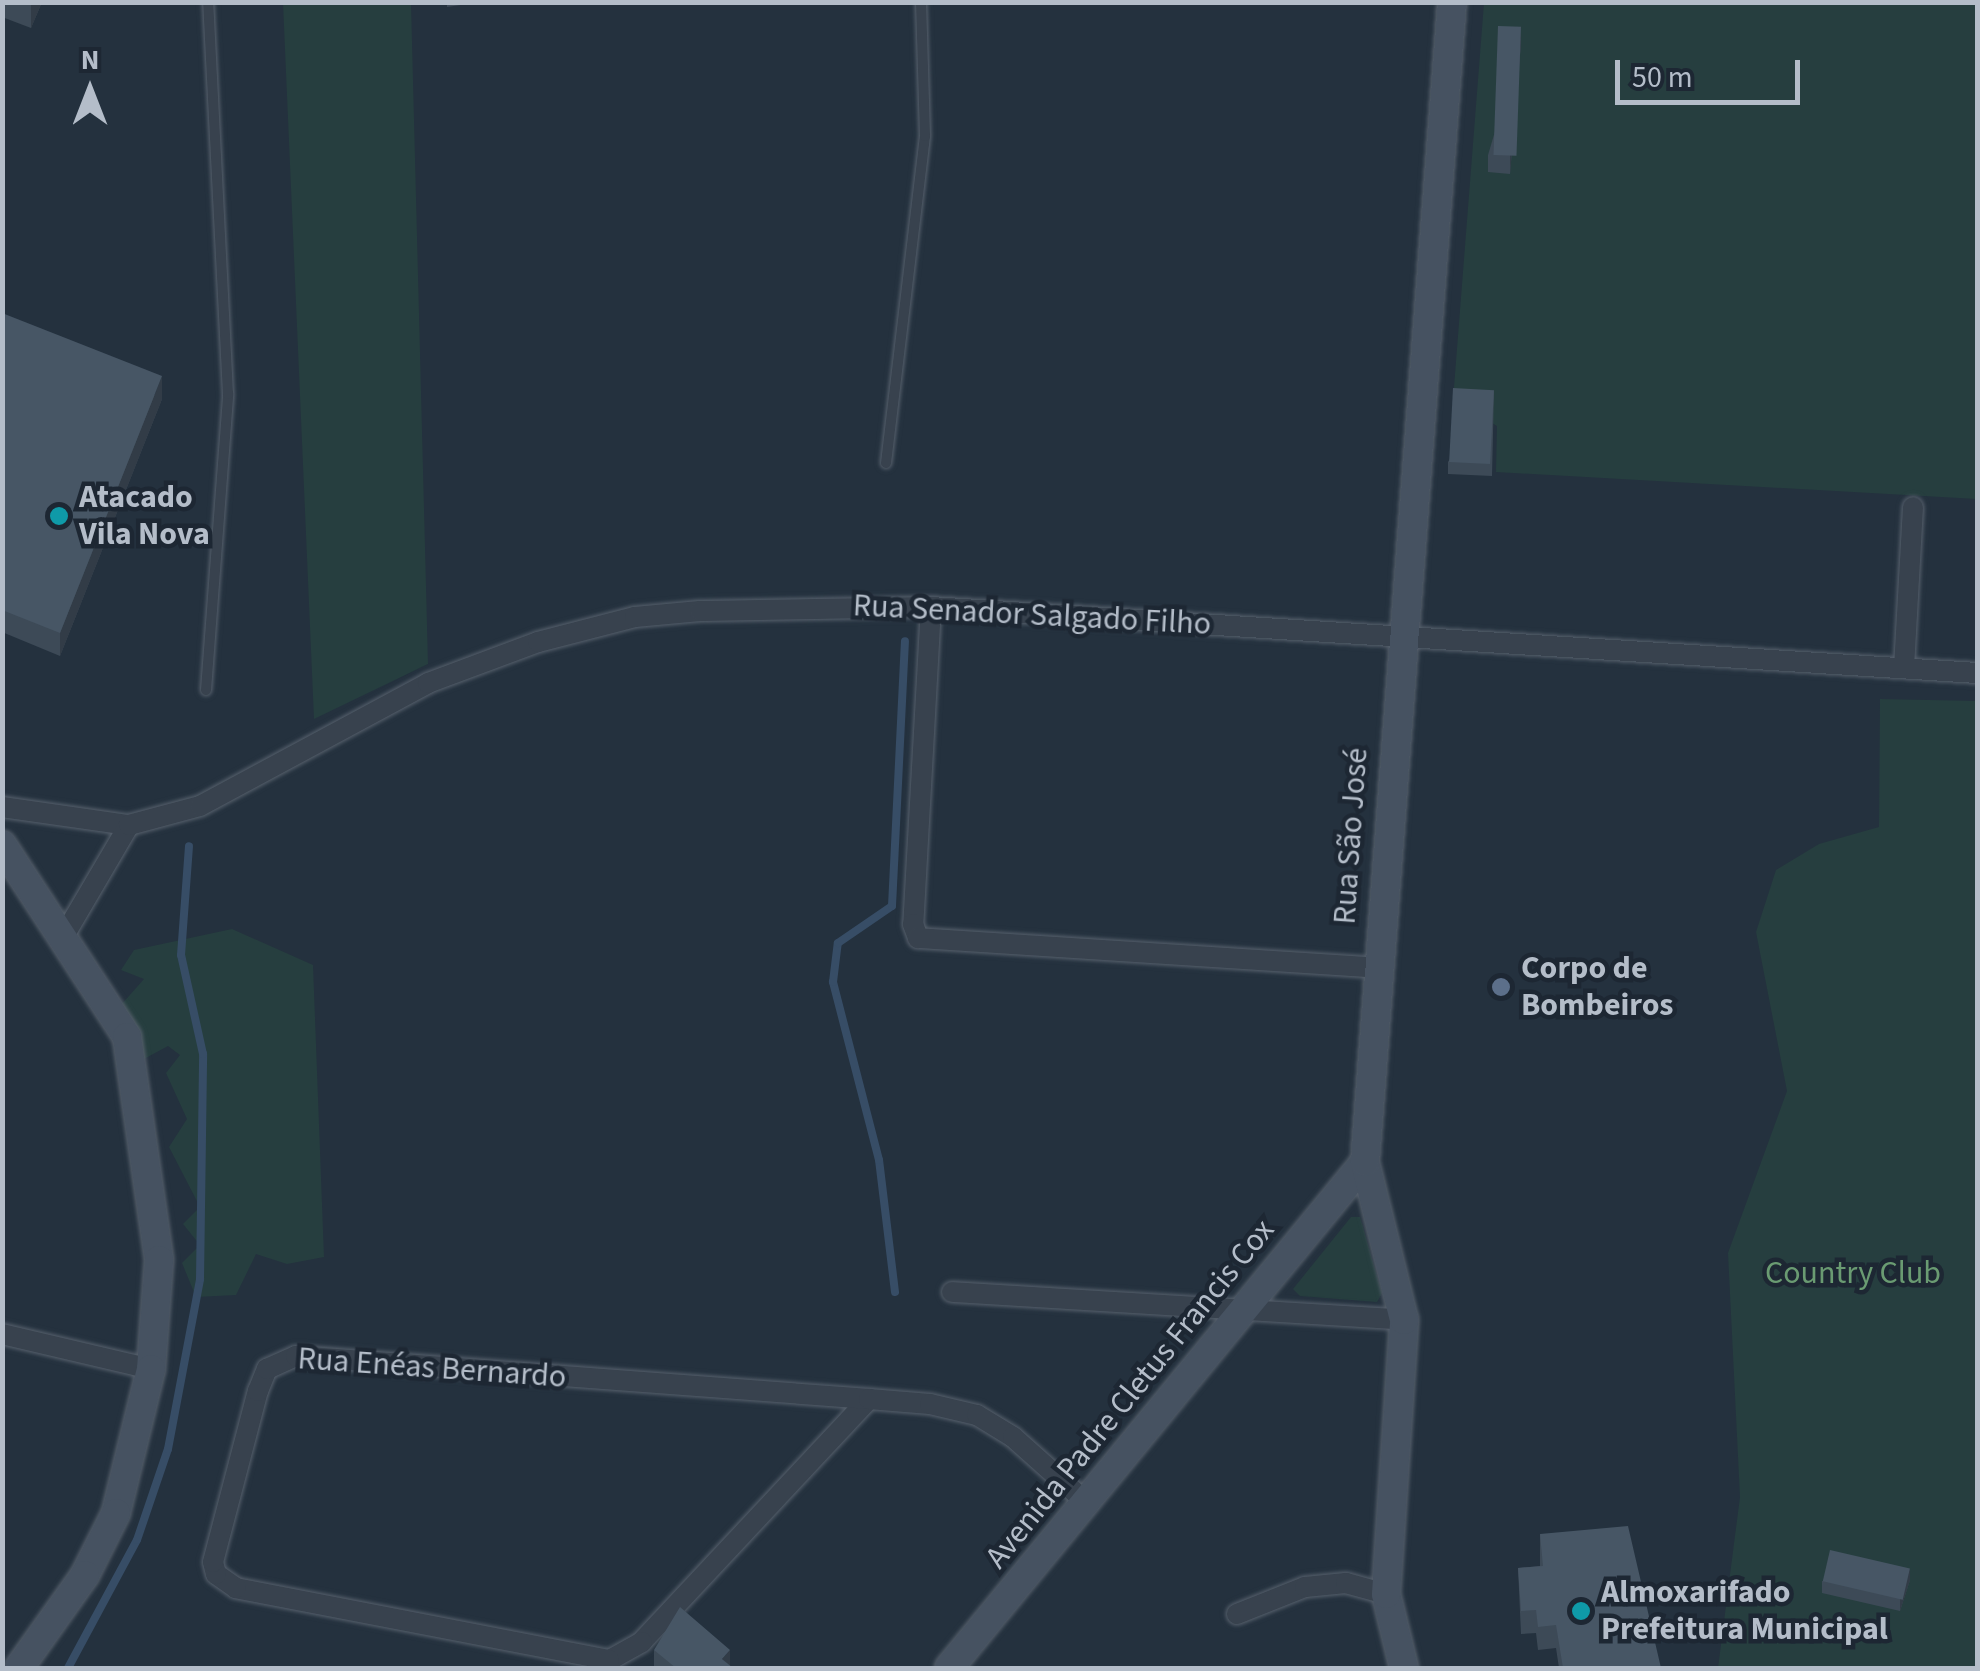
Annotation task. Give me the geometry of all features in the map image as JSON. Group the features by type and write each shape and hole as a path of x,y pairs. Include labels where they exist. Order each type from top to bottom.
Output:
{"street":[{"name":"Rua São José","path":"1404,1668 1386,1594 1404,1320 1365,1162 1376,968 1452,2"},
{"path":"1904,668 1914,507"},
{"name":"Rua Senador Salgado Filho","path":"129,825 200,806 428,683 538,642 652,615 787,605 931,607 1978,672"},
{"path":"931,607 913,924 918,938 1376,968"},
{"path":"2,808 129,825 65,934"},
{"path":"2,845 65,934 127,1037 159,1260 151,1369 116,1513 84,1575 19,1668"},
{"name":"Avenida Padre Cletus Francis Cox","path":"949,1668 1088,1504 1365,1162"},
{"path":"952,1292 1404,1320"},
{"path":"2,1334 151,1369"},
{"name":"Rua Enéas Bernardo","path":"868,1399 642,1642 609,1660 236,1588 216,1574 213,1562 258,1391 267,1369 280,1359 868,1399 976,1415 1013,1437 1088,1504"},
{"path":"1237,1614 1306,1587 1346,1583 1386,1594"}],"lane":[{"path":"206,690 228,394 208,2"},
{"path":"886,463 925,136 921,2"}],"green space":[{"path":"283,3 411,3 428,664 314,719"},
{"path":"1484,3 1977,3 1977,499 1496,472 1497,426 1453,400"},
{"name":"Country Club","path":"1880,699 1977,701 1977,1668 1718,1668 1740,1497 1728,1253 1787,1091 1756,932 1776,870 1819,844 1879,827"},
{"path":"232,929 313,965 324,1257 287,1264 256,1254 236,1295 196,1297 182,1263 200,1245 183,1224 200,1207 169,1147 187,1119 166,1073 180,1055 168,1046 144,1059 121,1005 144,979 121,970 134,950"},
{"path":"1351,1217 1360,1217 1382,1293 1377,1302 1300,1296 1293,1289"}],"building":[{"path":"1498,26 1521,27 1516,156 1493,155"},
{"name":"Atacado Vila Nova","path":"2,313 162,376 60,633 2,610"},
{"path":"1453,388 1494,390 1490,464 1449,462"},
{"name":"Almoxarifado Prefeitura Municipal","path":"1628,1526 1661,1668 1563,1668 1556,1625 1538,1627 1536,1610 1521,1611 1518,1568 1543,1566 1540,1534"},
{"path":"1830,1550 1910,1568 1903,1600 1823,1581"},
{"path":"680,1607 730,1650 722,1659 733,1668 676,1668 654,1650"}],"waterway":[{"path":"895,1292 879,1160 833,982 838,943 892,906 905,641"},
{"path":"68,1668 137,1540 168,1449 200,1279 203,1054 181,955 189,846"}],"place":[{"name":"Atacado Vila Nova","path":"59,516"},
{"name":"Corpo de Bombeiros","path":"1501,987"},
{"name":"Almoxarifado Prefeitura Municipal","path":"1581,1611"}]}
